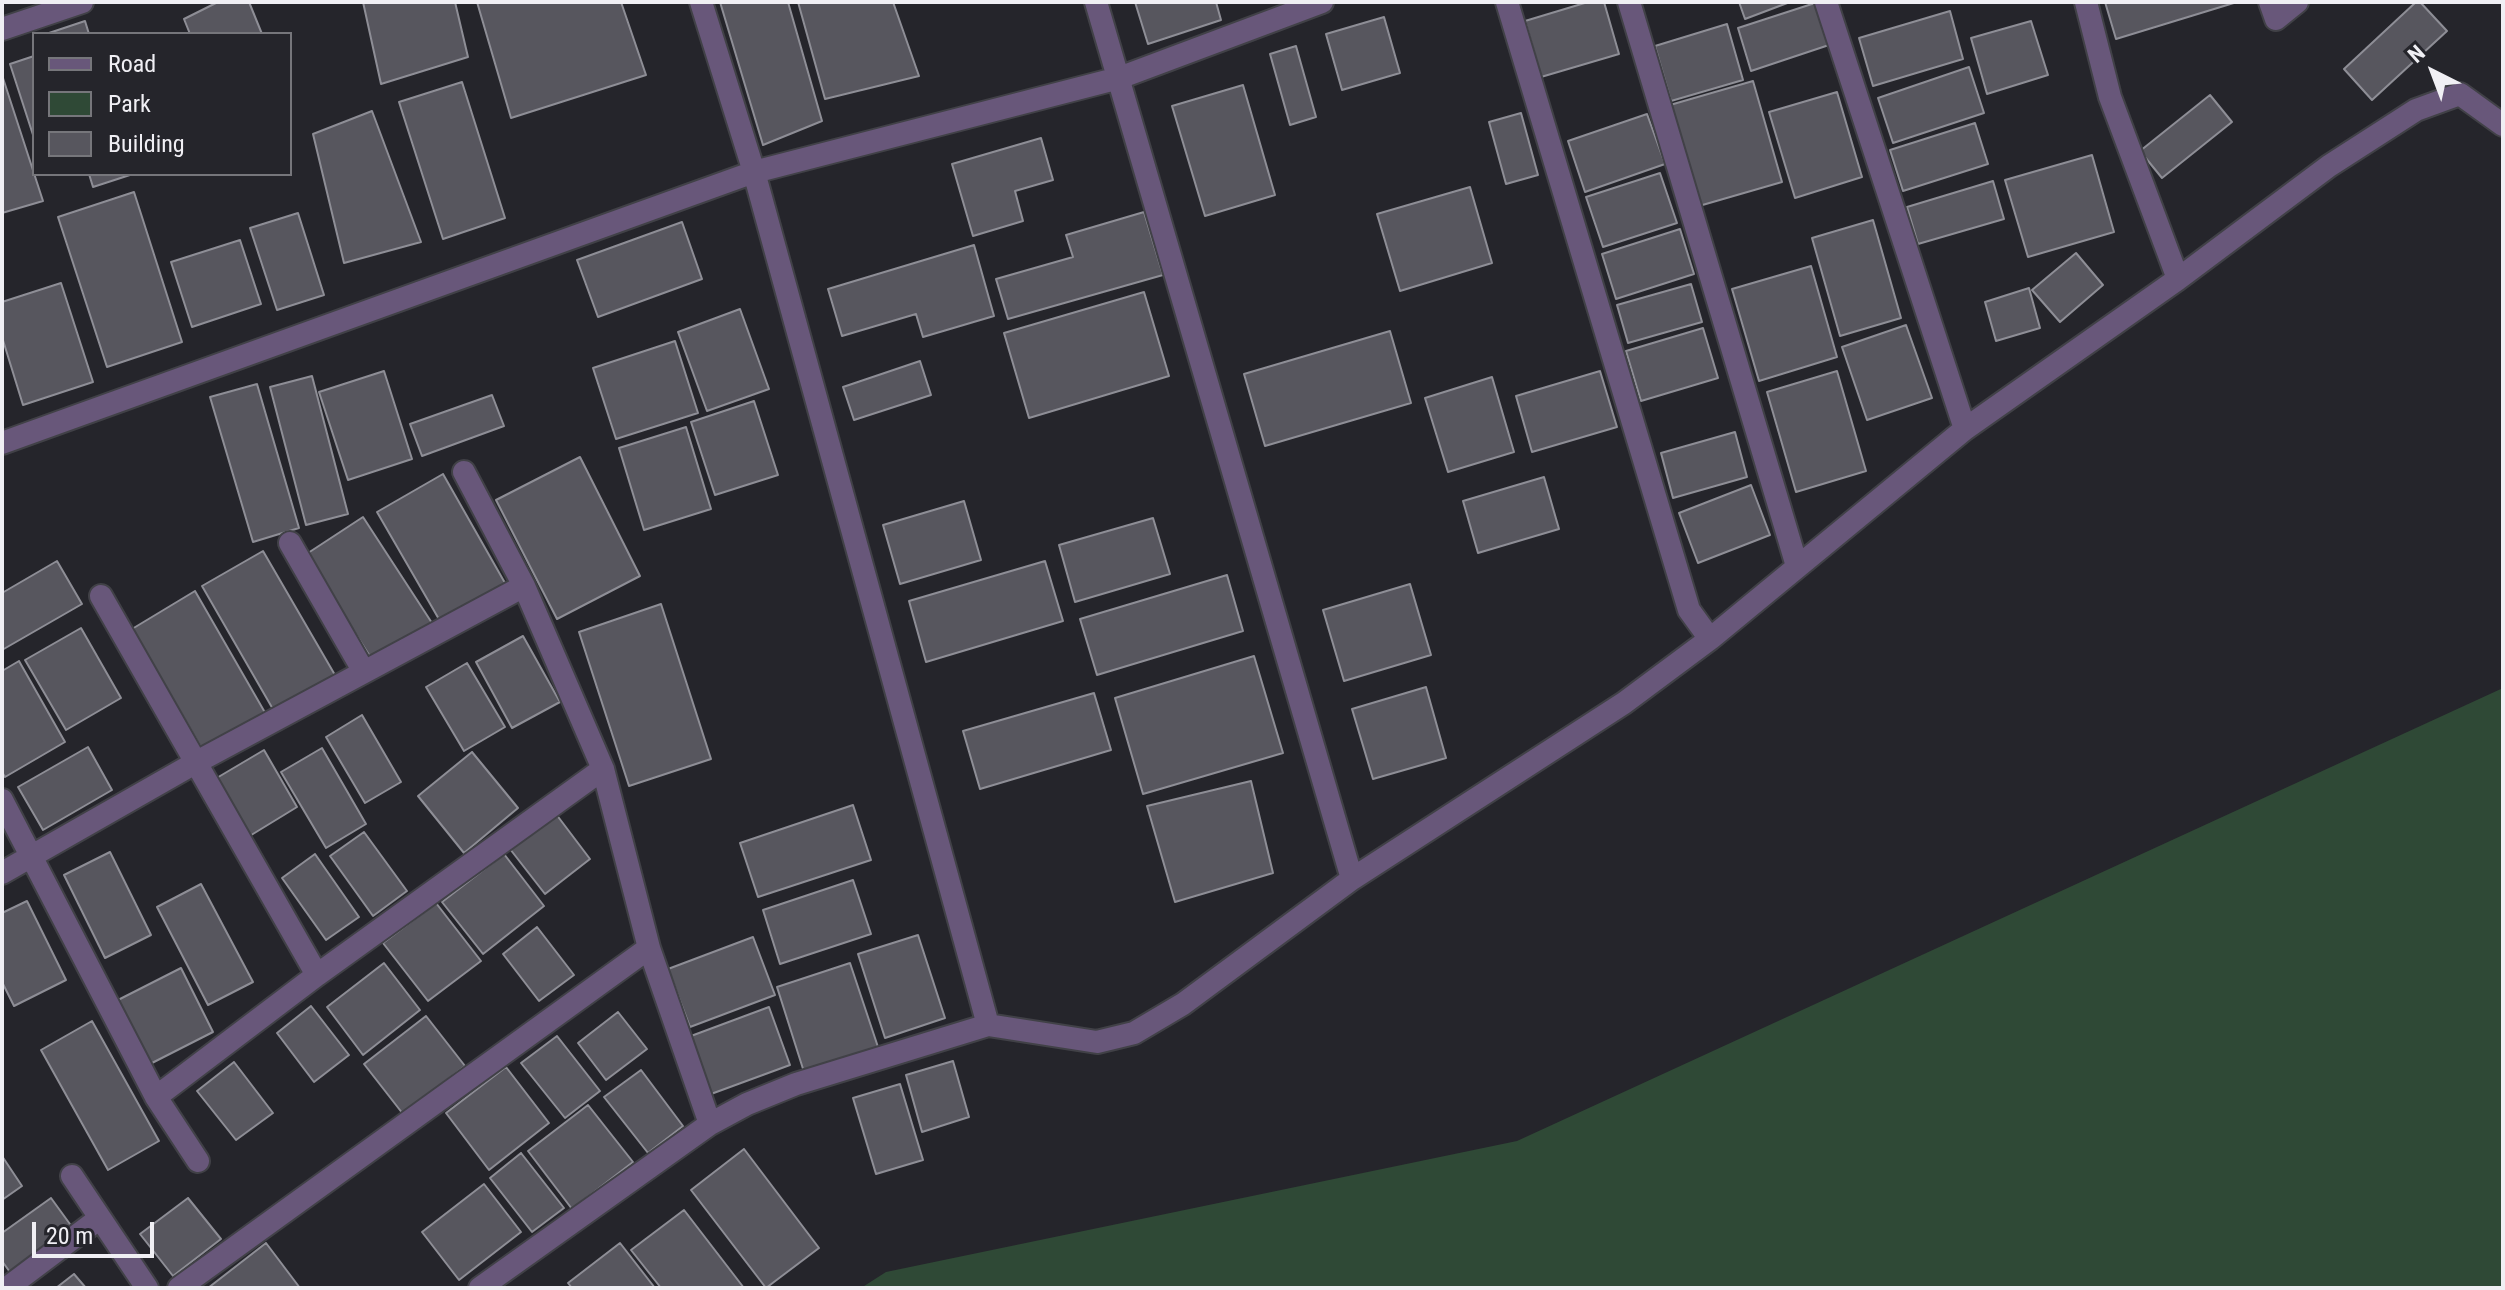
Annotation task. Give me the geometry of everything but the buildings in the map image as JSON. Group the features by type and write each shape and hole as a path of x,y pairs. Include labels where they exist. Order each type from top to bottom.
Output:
{"street":[{"path":"2,29 82,2"},
{"path":"701,2 754,172 988,1025"},
{"path":"1096,2 1352,879"},
{"path":"2,443 754,172 1119,78 1322,2"},
{"path":"1507,2 1689,610 1710,639"},
{"path":"1629,2 1797,566"},
{"path":"1826,2 1965,429"},
{"path":"2086,2 2110,97 2178,279"},
{"path":"2270,2 2276,19 2297,2"},
{"path":"480,1288 710,1124 747,1104 796,1084 988,1025 1097,1042 1134,1033 1183,1004 1352,879 1624,703 1710,639 1965,429 2234,239 2329,166 2416,110 2460,94 2503,125"},
{"path":"464,472 524,586 603,769 649,948 710,1124"},
{"path":"290,543 364,672"},
{"path":"2,873 195,763 524,586"},
{"path":"101,596 317,975"},
{"path":"156,1097 317,975 603,769"},
{"path":"2,800 156,1097 198,1161"},
{"path":"179,1288 649,948"},
{"path":"72,1176 147,1288"},
{"path":"7,1288 100,1218"}],"green space":[{"path":"2503,688 2503,1288 861,1288 886,1272 1517,1141"}]}
